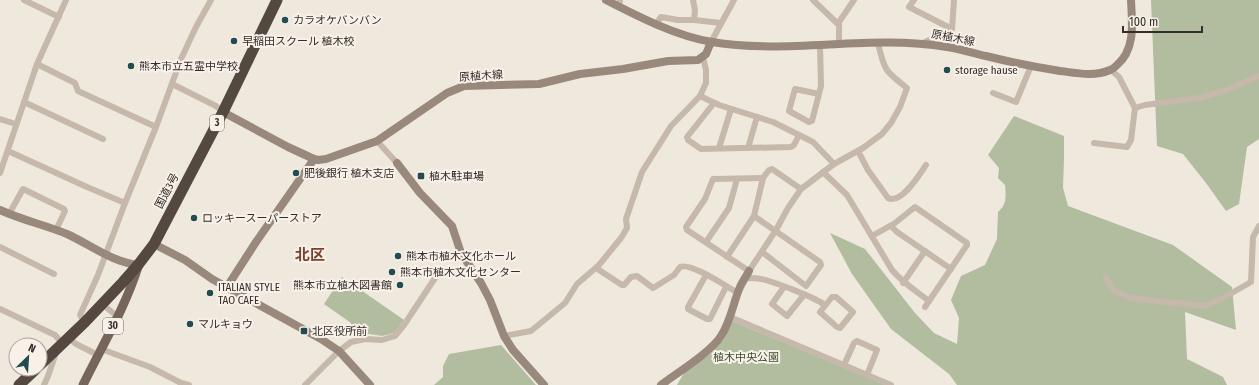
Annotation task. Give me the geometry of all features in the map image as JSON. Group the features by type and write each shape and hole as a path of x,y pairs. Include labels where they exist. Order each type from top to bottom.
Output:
{"highway":[{"name":"国道3号","path":"48,357 85,322 138,266 154,244 223,112 276,0"},
{"path":"19,385 28,377"}],"main road":[{"name":"原植木線","path":"606,0 619,3 656,24 711,42 754,47 820,46 878,42 921,44 949,47 1031,66 1077,73 1095,74 1111,70"},
{"path":"1111,70 1128,53 1131,43 1131,0"},
{"path":"703,57 706,54 711,42"},
{"name":"原植木線","path":"314,159 318,160 333,157 377,141 447,93 464,86 539,84 580,74 623,69 668,61 698,60 703,57"},
{"path":"223,112 288,147 314,159 256,242 227,287"},
{"path":"396,163 420,193 452,226 461,253 484,288 504,336 513,350 544,385"},
{"path":"0,210 69,235 125,264 138,266"},
{"path":"154,244 185,260 212,279 320,338 339,352 370,385"},
{"name":"30","path":"83,385 118,317 138,266"},
{"path":"661,385 715,344 721,336 730,317 738,293 747,275"}],"street":[{"path":"24,0 59,17"},
{"path":"0,173 37,64 66,0"},
{"path":"85,322 80,315 98,275 172,84 193,34 211,0"},
{"path":"693,0 695,10 694,20"},
{"path":"711,42 734,0"},
{"path":"813,0 839,25"},
{"path":"839,45 839,22 854,0"},
{"path":"914,0 909,7 952,28"},
{"path":"952,28 954,0"},
{"path":"656,24 661,17 678,20 721,23"},
{"path":"921,44 952,28"},
{"path":"747,275 801,189 834,164 858,151 882,134 900,106 907,88 892,77 884,68 878,42"},
{"path":"819,94 795,88 789,111 811,122 819,94 821,86 820,46"},
{"path":"504,336 531,331 565,304 577,284 596,268 621,238 627,228 626,219 637,185 646,165 671,126 700,96 706,83 706,70 703,57"},
{"path":"37,64 75,83 78,90 156,127"},
{"path":"993,93 1016,102 1031,66"},
{"path":"1094,143 1127,147 1131,140 1135,108 1119,77 1111,70"},
{"path":"1135,108 1145,105 1199,98 1221,92 1259,76"},
{"path":"172,84 216,106 223,112"},
{"path":"700,96 714,103 773,122 800,135 813,142 834,164"},
{"path":"24,102 103,139"},
{"path":"714,103 688,135 687,139 701,149 790,147 794,145 800,135"},
{"path":"719,148 731,108"},
{"path":"748,148 757,117"},
{"path":"0,118 16,124"},
{"path":"377,141 396,163"},
{"path":"8,151 125,203"},
{"path":"858,151 868,170 891,200 894,200 908,190 926,165"},
{"path":"726,257 754,216 763,178 771,169 801,189"},
{"path":"823,172 848,196 892,270 903,282 929,301"},
{"path":"763,178 714,178 711,180 705,199 687,226 687,230 706,242 747,275 803,294 825,305"},
{"path":"706,242 729,208 737,178"},
{"path":"9,214 22,189 64,209 65,211 56,230"},
{"path":"872,236 891,226 915,207 965,241 967,245 925,307"},
{"path":"754,216 821,263 821,266 787,316 772,304 784,287"},
{"path":"891,226 897,232 951,269"},
{"path":"1106,278 1113,290 1130,298 1205,306 1223,298 1251,282 1254,237 1259,226"},
{"path":"0,248 54,274"},
{"path":"903,282 925,251"},
{"path":"762,252 806,286"},
{"path":"596,268 622,286 631,278 637,276 653,288 674,275 681,266 696,269 738,293"},
{"path":"305,385 351,342 365,339 382,340 395,336 439,272"},
{"path":"706,275 688,309 707,319 710,319 726,286"},
{"path":"834,296 853,312 840,328 838,328 821,314 821,310 825,305 834,296"},
{"path":"102,304 118,317"},
{"path":"0,309 54,335 63,343 76,344 150,367 181,383 189,385"},
{"path":"730,317 891,385"},
{"path":"844,365 854,343 857,341 877,350 867,375"},
{"path":"44,385 63,343"}],"green space":[{"path":"1151,0 1259,0 1259,139 1247,147 1239,204 1226,211 1183,154 1157,146"},
{"path":"1014,116 1064,136 1063,188 1068,206 1173,245 1232,287 1236,330 1185,312 1187,359 1223,377 1227,385 957,385 949,374 891,329 852,274 830,233 865,249 915,313 934,333 957,344 959,318 951,300 961,276 985,265 997,239 998,212 1003,206 1006,196 1005,185 998,178 999,168 988,155"},
{"path":"342,277 404,320 394,333 382,336 363,333 353,336 351,323 324,304"},
{"name":"植木中央公園","path":"732,321 885,385 677,385 684,373 711,353 724,339"},
{"path":"501,345 536,385 434,385 443,377 443,366 449,354"}],"place":[{"name":"カラオケバンバン","path":"285,20"},
{"name":"早稲田スクール 植木校","path":"234,41"},
{"name":"熊本市立五霊中学校","path":"131,66"},
{"name":"storage hause","path":"947,70"},
{"name":"肥後銀行 植木支店","path":"296,173"},
{"name":"植木駐車場","path":"421,176"},
{"name":"ロッキースーパーストア","path":"194,218"},
{"name":"熊本市植木文化ホール","path":"398,256"},
{"name":"熊本市植木文化センター","path":"392,272"},
{"name":"熊本市立植木図書館","path":"400,285"},
{"name":"ITALIAN STYLE TAO CAFE","path":"210,293"},
{"name":"マルキョウ","path":"190,324"},
{"name":"北区役所前","path":"304,331"}],"district":[{"name":"北区","path":"310,255"}]}
